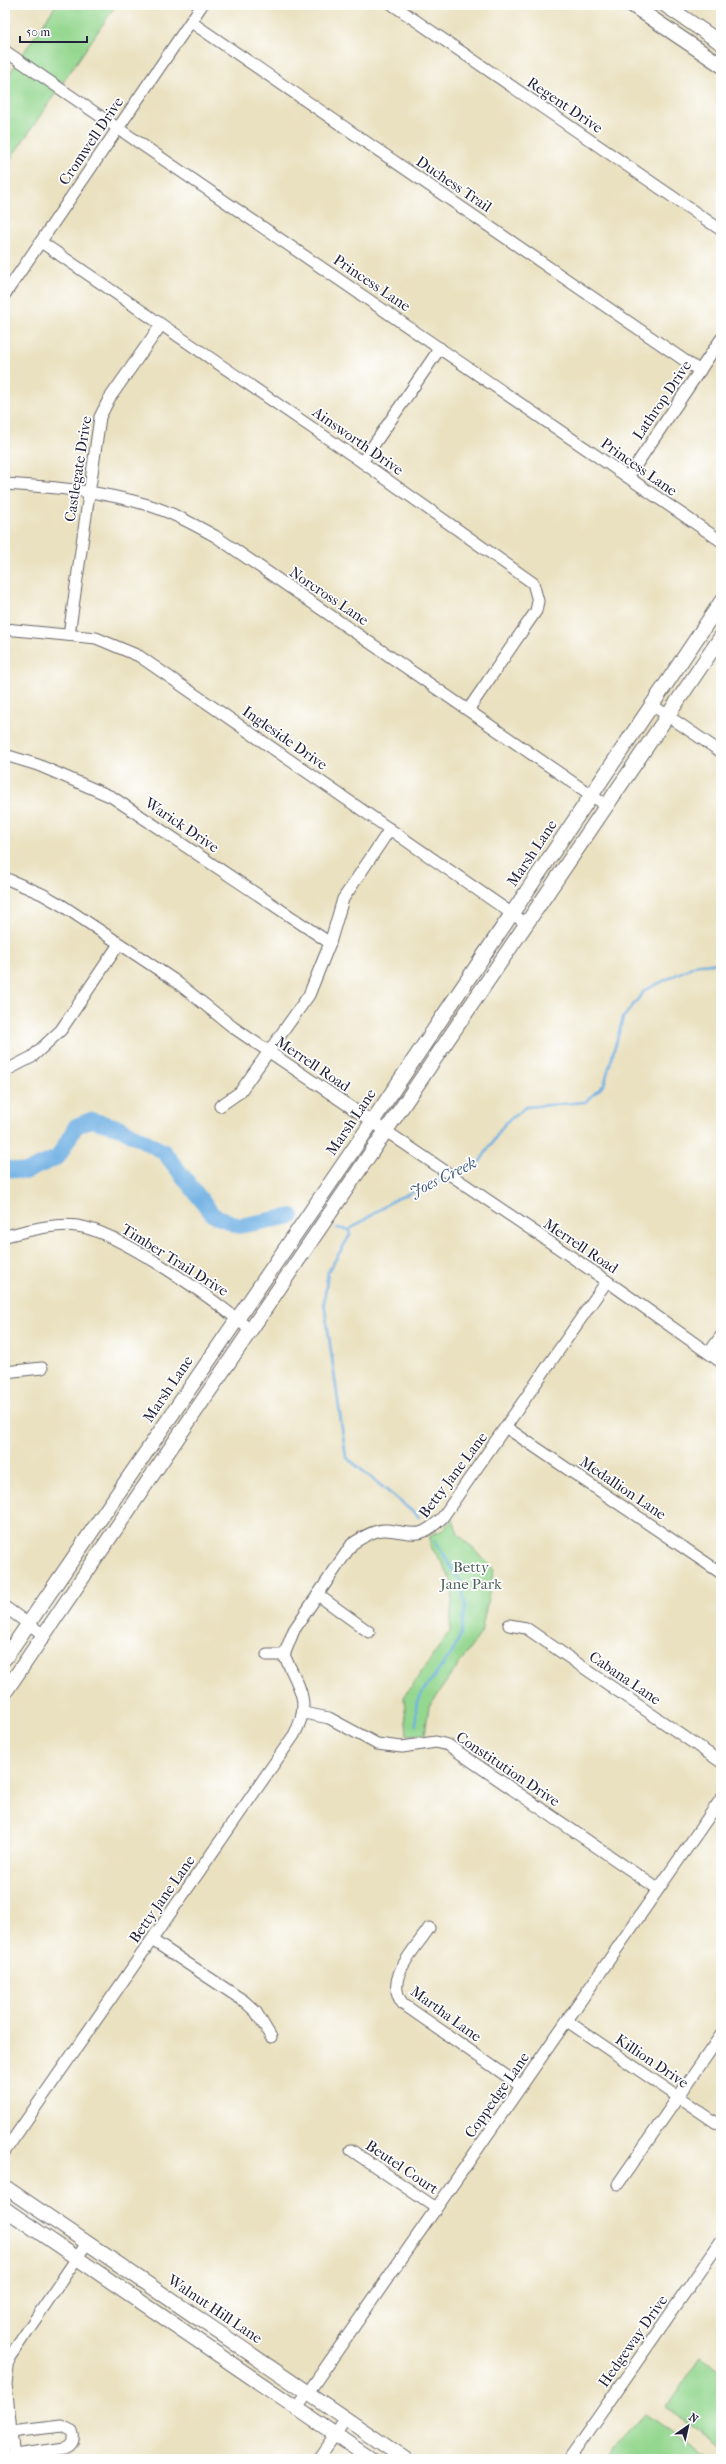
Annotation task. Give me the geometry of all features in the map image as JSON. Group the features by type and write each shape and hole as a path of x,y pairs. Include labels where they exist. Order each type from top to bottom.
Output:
{"main road":[{"path":"632,5 721,65"},
{"path":"665,5 721,43"},
{"name":"Marsh Lane","path":"5,1658 372,1122 721,602"},
{"path":"5,1692 252,1331 721,637"},
{"path":"129,1477 145,1487"},
{"name":"Walnut Hill Lane","path":"5,2187 346,2419 397,2457"},
{"path":"5,2209 298,2407 372,2459"},
{"path":"178,2326 188,2311"},
{"path":"219,2354 229,2339"}],"street":[{"name":"Cromwell Drive","path":"5,294 202,5"},
{"name":"Regent Drive","path":"393,5 721,230"},
{"name":"Duchess Trail","path":"191,22 700,371"},
{"name":"Princess Lane","path":"5,51 721,541"},
{"name":"Ainsworth Drive","path":"41,242 362,462 528,578 536,591 538,601 536,611 468,710"},
{"name":"Castlegate Drive","path":"69,635 100,417 109,399 161,325"},
{"name":"Lathrop Drive","path":"628,478 721,339"},
{"path":"362,462 440,348"},
{"name":"Norcross Lane","path":"5,484 88,493 148,505 186,520 215,536 607,806"},
{"name":"Ingleside Drive","path":"5,628 96,638 139,656 527,924"},
{"path":"652,705 721,752"},
{"name":"Warick Drive","path":"5,755 38,765 112,797 330,943"},
{"path":"220,1106 240,1092 309,995 330,943 343,899 390,829"},
{"name":"Merrell Road","path":"5,878 58,903 174,980 234,1028 607,1281 721,1362"},
{"path":"5,1071 32,1057 61,1030 119,944"},
{"name":"Timber Trail Drive","path":"5,1236 50,1227 77,1226 104,1234 162,1267 238,1319 252,1331"},
{"name":"Betty Jane Lane","path":"5,2151 294,1735 304,1713 303,1692 284,1655 294,1630 352,1544 385,1529 411,1535 430,1530 442,1518 507,1428 607,1281"},
{"path":"709,1353 721,1336"},
{"path":"5,1372 42,1368"},
{"name":"Medallion Lane","path":"507,1428 721,1573"},
{"path":"318,1595 369,1632"},
{"path":"5,1607 44,1635"},
{"name":"Cabana Lane","path":"509,1625 526,1628 721,1762"},
{"path":"267,1655 284,1655"},
{"name":"Constitution Drive","path":"304,1713 329,1718 377,1744 402,1747 436,1742 448,1745 658,1889"},
{"name":"Coppedge Lane","path":"298,2407 721,1799"},
{"name":"Martha Lane","path":"429,1928 396,1976 395,1987 398,1997 403,2004 521,2086"},
{"path":"152,1940 244,2000 256,2012 271,2037"},
{"name":"Killion Drive","path":"567,2021 721,2126"},
{"path":"618,2184 721,2035"},
{"name":"Beutel Court","path":"351,2150 436,2208"},
{"name":"Hedgeway Drive","path":"569,2459 721,2241"},
{"path":"11,2432 66,2427 72,2431 74,2438 71,2444 65,2448 14,2457 11,2432 6,2384 6,2366 13,2350 86,2243"},
{"path":"318,2459 346,2419"}],"green space":[{"path":"56,5 116,5 5,167 5,80"},
{"name":"Betty Jane Park","path":"453,1519 458,1534 494,1569 481,1633 429,1706 425,1734 407,1735 404,1697 450,1631 453,1585 443,1564 430,1546 430,1535 441,1531"},
{"path":"701,2357 721,2371 721,2446 666,2408"},
{"path":"645,2414 710,2459 607,2459 615,2446"}],"waterway":[{"name":"Joes Creek","path":"455,1173 479,1163 505,1123 526,1107 585,1102 604,1085 623,1018 645,990 698,964 721,963"},
{"name":"Joes Creek","path":"5,1168 25,1172 58,1157 76,1126 91,1120 121,1128 164,1152 213,1215 239,1226 292,1216"},
{"name":"Joes Creek","path":"337,1228 349,1230 394,1200 447,1177"},
{"path":"349,1230 350,1235 328,1272 324,1302 346,1457 419,1517"},
{"path":"416,1725 416,1708 421,1694 454,1650 461,1634 465,1608 462,1584 435,1541"}]}
